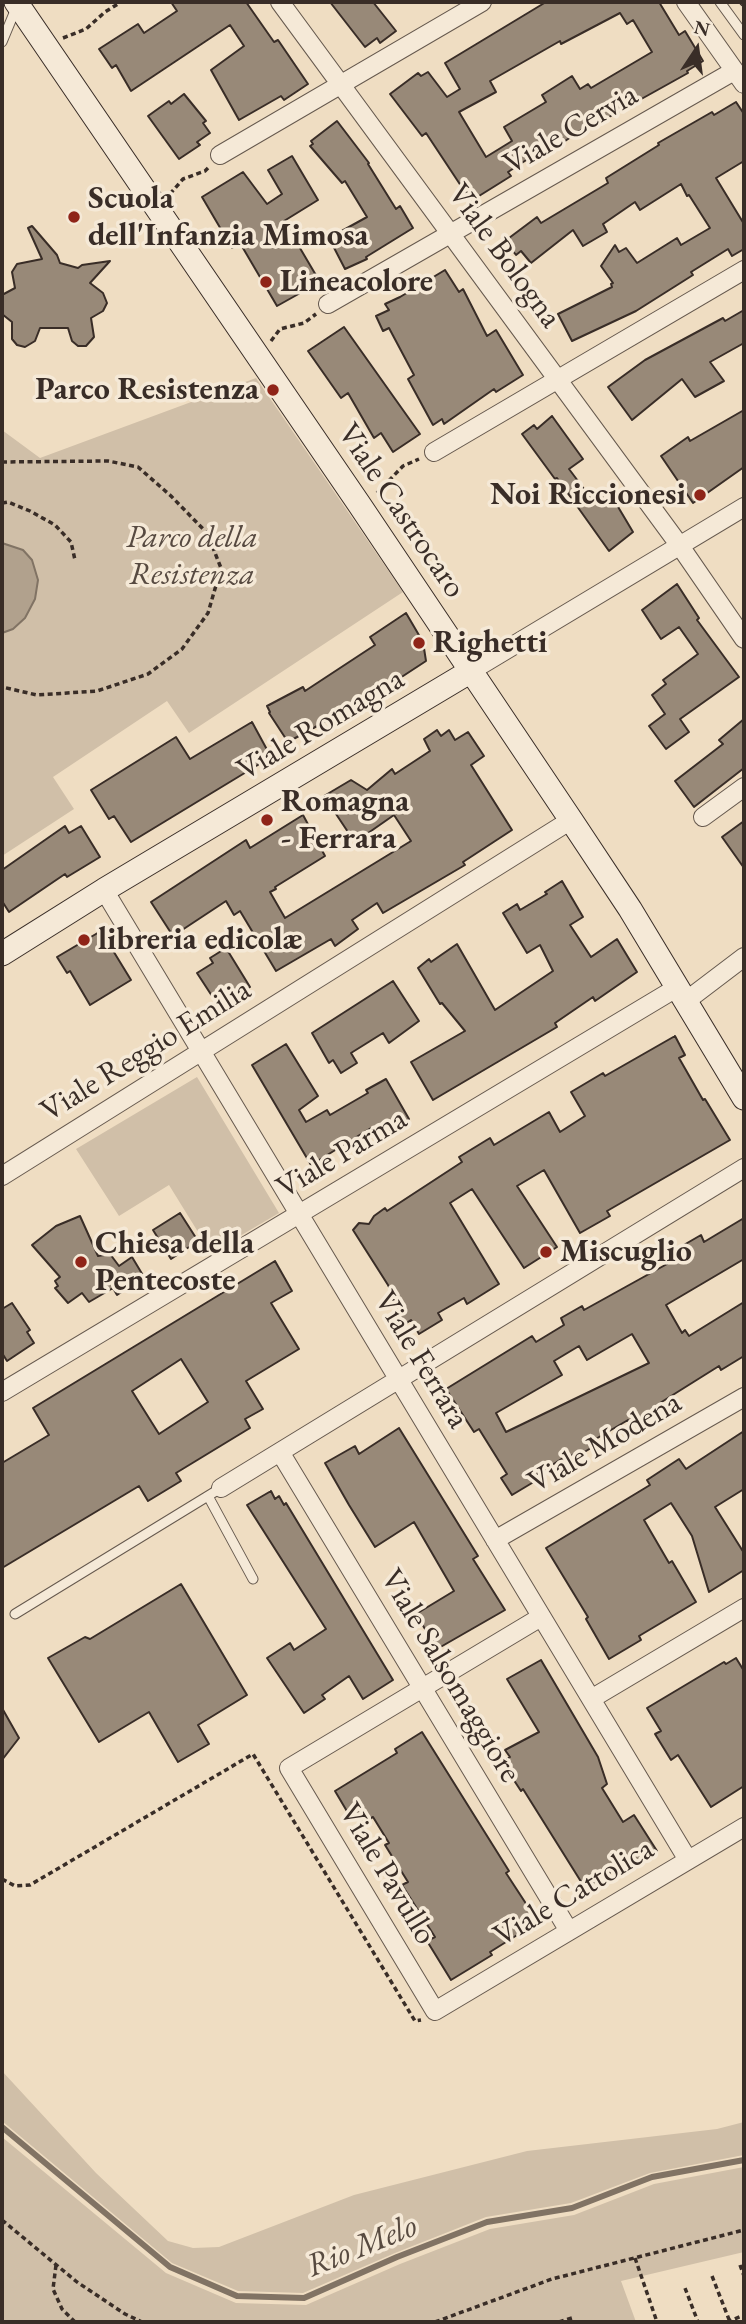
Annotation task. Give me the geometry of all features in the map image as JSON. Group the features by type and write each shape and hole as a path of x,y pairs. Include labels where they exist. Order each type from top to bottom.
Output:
{"street":[{"name":"Viale Bologna","path":"280,2 680,546 744,639"},
{"path":"220,155 482,2"},
{"path":"686,2 739,78"},
{"name":"Viale Castrocaro","path":"17,3 572,820 630,909 744,1098"},
{"name":"Viale Cervia","path":"328,304 450,233 739,78"},
{"path":"434,452 744,270"},
{"name":"Viale Romagna","path":"2,954 104,890 744,508"},
{"path":"703,817 744,787"},
{"name":"Viale Reggio Emilia","path":"2,1176 572,820"},
{"name":"Viale Ferrara","path":"104,890 688,1860"},
{"name":"Viale Parma","path":"2,1392 299,1214 744,957"},
{"path":"215,1492 744,1168"},
{"name":"Viale Modena","path":"495,1540 744,1397"},
{"name":"Viale Salsomaggiore","path":"280,1452 569,1931"},
{"path":"591,1699 744,1608"},
{"path":"422,1688 541,1617"},
{"name":"Viale Pavullo","path":"422,1688 289,1768 435,2011"},
{"name":"Viale Cattolica","path":"435,2011 744,1827"}],"lane":[{"path":"720,2 744,34"},
{"path":"2,42 17,3"},
{"path":"15,1614 215,1492 253,1578"}],"path":[{"path":"45,44 86,29 121,2"},
{"path":"157,209 183,179 205,171 220,155"},
{"path":"259,358 280,328 304,323 328,304"},
{"path":"359,504 383,489 403,466 434,452"},
{"path":"2,462 108,461 138,467 172,496 207,533 221,568 208,613 182,649 148,674 97,691 37,695 2,687"},
{"path":"2,503 8,502 30,511 55,525 71,542 75,560"},
{"path":"2,1879 15,1886 30,1885 253,1754 415,2021"},
{"path":"2,2220 77,2282 142,2322"},
{"path":"435,2322 552,2279 744,2230"},
{"path":"635,2258 657,2322"},
{"path":"740,2264 744,2276"},
{"path":"56,2265 53,2289 62,2309 75,2322"},
{"path":"712,2276 729,2322 744,2315"},
{"path":"685,2288 698,2322"},
{"path":"559,2322 572,2318 574,2322"}],"green space":[{"name":"Parco della Resistenza","path":"256,378 403,592 189,733 167,701 53,777 74,809 2,856 2,430 40,458"},
{"path":"197,1077 279,1213 211,1253 169,1185 119,1216 76,1149"},
{"path":"2,2071 96,2173 168,2241 193,2248 219,2247 354,2195 527,2151 717,2129 744,2122 744,2155 650,2173 571,2203 486,2217 303,2293 238,2291 172,2263 2,2121"},
{"path":"2,2137 166,2273 236,2303 306,2305 490,2229 574,2215 654,2184 744,2167 744,2252 621,2281 636,2322 2,2322"}],"shaded area":[{"path":"2,543 23,550 32,560 38,580 35,599 25,618 13,629 2,633"}],"building":[{"path":"171,2 246,2 274,42 278,40 308,84 284,100 281,96 239,120 211,70 244,46 230,25 131,91 116,65 112,68 99,49 138,24 144,33 177,11"},
{"path":"330,2 373,2 396,31 380,43 377,38 365,47"},
{"path":"546,2 659,2 679,35 685,31 703,61 687,71 688,73 609,117 597,127 593,122 543,156 540,151 508,172 511,176 471,201 426,133 422,136 390,94 418,73 421,76 428,72 447,97 460,89 445,63","holes":["620,13 627,24 633,20 652,52 591,88 588,84 580,89 572,76 542,95 546,102 504,127 512,141 486,157 459,112 496,92 490,81 560,41 561,44"]},
{"path":"184,94 206,121 203,123 210,133 197,142 200,145 179,159 148,116"},
{"path":"736,102 744,114 744,161 716,178 744,224 744,249 732,256 728,249 636,311 572,341 558,314 612,287 613,283 601,266 615,245 619,252 626,248 637,263 677,238 681,245 710,228 689,195 687,196 681,184 640,210 635,202 603,224 607,232 583,246 573,230 531,263 521,251 516,255 505,241 537,217 541,223 608,183 606,178 659,145 658,143 712,112 714,115"},
{"path":"337,121 369,163 396,209 400,206 413,228 366,257 367,259 345,269 329,238 367,217 345,181 342,183 310,146 313,144 311,141"},
{"path":"292,156 318,200 284,221 320,282 277,306 240,243 232,248 202,197 243,172 267,204 282,194 268,170"},
{"path":"32,226 57,255 60,263 78,268 110,261 90,283 103,293 107,303 103,311 91,318 94,337 86,346 78,346 72,341 68,328 40,328 35,341 25,347 17,345 12,339 12,322 2,314 2,295 15,288 12,272 17,264 42,259 28,228"},
{"path":"445,270 459,292 463,289 487,336 496,330 523,375 496,392 494,389 444,424 442,419 433,425 408,379 414,375 389,328 383,331 376,316 389,310 385,304"},
{"path":"744,310 744,343 710,362 724,381 695,397 682,379 632,420 608,387 645,360 723,318 725,321"},
{"path":"344,327 420,434 393,452 381,433 374,438 348,393 341,398 308,351"},
{"path":"744,410 744,467 693,503 661,456 688,437 690,441"},
{"path":"552,416 583,459 569,469 593,501 608,490 633,532 609,551 522,434 534,425 537,429"},
{"path":"677,584 699,618 697,620 739,677 680,719 689,732 666,749 649,726 665,714 652,695 666,684 663,680 698,654 679,627 661,639 642,610"},
{"path":"406,613 423,642 426,661 288,742 267,706 303,687 305,691 375,645 370,637"},
{"path":"744,719 744,768 694,807 675,781 723,744 719,740"},
{"path":"252,722 271,757 131,842 114,816 109,819 91,790 176,737 190,759"},
{"path":"437,730 441,736 449,730 455,740 468,732 484,756 471,765 512,830 463,862 465,865 383,913 377,903 352,920 358,929 335,946 331,939 276,971 240,911 234,915 226,901 173,936 151,902 246,840 250,848 303,815 325,856 270,892 285,918 411,841 394,815 361,838 358,834 352,838 324,796 351,780 367,790 392,769 395,774 430,751 424,739"},
{"path":"744,821 744,868 722,837"},
{"path":"65,826 69,833 81,826 100,857 67,877 65,874 9,912 2,901 2,870"},
{"path":"562,881 583,917 570,925 591,957 617,939 637,972 595,1001 593,997 555,1023 557,1027 433,1100 411,1062 465,1031 442,1003 440,1004 418,968 457,944 495,1010 553,971 540,945 527,953 503,913 517,904 520,910 547,894 545,892"},
{"path":"101,931 131,980 90,1005 70,971 67,973 57,957"},
{"path":"226,948 250,987 242,992 244,995 226,1006 217,992 212,996 197,973 213,963 210,958"},
{"path":"393,981 419,1021 389,1043 383,1033 351,1053 357,1063 341,1073 333,1060 329,1063 312,1033"},
{"path":"675,1036 685,1055 679,1058 730,1140 607,1211 610,1216 580,1233 544,1170 517,1186 557,1247 524,1268 472,1189 450,1203 499,1284 467,1304 464,1298 438,1313 442,1320 419,1334 411,1320 405,1324 392,1301 395,1299 388,1285 353,1230 359,1223 369,1224 374,1216 385,1208 387,1211 462,1162 459,1157 490,1138 494,1145 549,1112 560,1132 585,1116 571,1092"},
{"path":"286,1044 318,1096 299,1110 306,1122 327,1110 330,1115 386,1079 409,1119 387,1132 385,1128 374,1134 371,1128 311,1165 252,1065"},
{"path":"180,1213 198,1241 171,1259 153,1230"},
{"name":"Chiesa della Pentecoste","path":"80,1216 98,1256 110,1254 119,1266 132,1257 144,1277 117,1295 113,1288 89,1302 82,1293 68,1303 55,1288 58,1286 55,1281 60,1277 32,1245 56,1226"},
{"path":"744,1218 744,1259 666,1305 682,1333 685,1330 689,1336 744,1302 744,1356 721,1370 719,1366 630,1424 628,1420 594,1440 596,1445 576,1457 574,1454 564,1460 563,1458 535,1476 537,1480 512,1495 501,1478 507,1474 479,1429 474,1432 446,1389 532,1336 536,1342 564,1325 561,1318 582,1306 584,1310 667,1264 663,1257 701,1235 704,1242","holes":["632,1334 649,1363 506,1432 496,1413 562,1375 554,1361 579,1346 587,1360"]},
{"path":"275,1261 292,1291 271,1303 299,1349 246,1381 263,1409 245,1419 250,1428 176,1473 181,1481 148,1501 139,1486 2,1568 2,1463 49,1435 33,1408","holes":["181,1359 208,1402 159,1434 132,1391"]},
{"path":"12,1303 30,1330 27,1332 34,1343 7,1361 2,1353 2,1309"},
{"path":"399,1428 478,1556 473,1559 505,1610 437,1649 416,1614 454,1591 414,1522 375,1547 325,1463 355,1446 359,1454"},
{"path":"744,1431 744,1489 715,1507 744,1553 744,1570 709,1592 692,1536 671,1503 644,1520 696,1602 639,1636 641,1640 609,1659 586,1619 588,1617 546,1548 650,1485 647,1480 679,1459 686,1469"},
{"path":"271,1491 275,1499 279,1496 284,1505 286,1503 393,1680 363,1699 349,1676 322,1695 325,1699 304,1713 267,1658 290,1643 294,1650 326,1629 247,1505"},
{"path":"181,1584 247,1695 198,1725 209,1744 178,1762 149,1712 99,1742 48,1658 85,1637 90,1639"},
{"path":"736,1658 744,1671 744,1786 711,1807 678,1755 671,1760 655,1734 661,1731 647,1708 724,1662 726,1664"},
{"path":"541,1660 598,1757 607,1784 602,1788 623,1822 634,1815 657,1851 625,1872 621,1866 585,1888 523,1789 521,1791 502,1762 510,1757 505,1750 539,1732 507,1679"},
{"path":"2,1708 19,1738 2,1760"},
{"path":"422,1732 538,1922 451,1980 427,1941 435,1937 402,1885 408,1882 385,1845 389,1843 373,1817 362,1823 354,1809 348,1813 335,1791 397,1753 395,1749"}],"waterway":[{"name":"Rio Melo","path":"2,2127 170,2267 237,2296 304,2298 397,2257 487,2222 572,2208 652,2177 744,2160"}],"place":[{"name":"Scuola dell'Infanzia Mimosa","path":"74,217"},
{"name":"Lineacolore","path":"266,282"},
{"name":"Parco Resistenza","path":"273,390"},
{"name":"Noi Riccionesi","path":"700,495"},
{"name":"Righetti","path":"419,643"},
{"name":"Romagna - Ferrara","path":"267,820"},
{"name":"libreria edicolæ","path":"84,940"},
{"name":"Miscuglio","path":"546,1252"},
{"name":"Chiesa della Pentecoste","path":"81,1262"}]}
